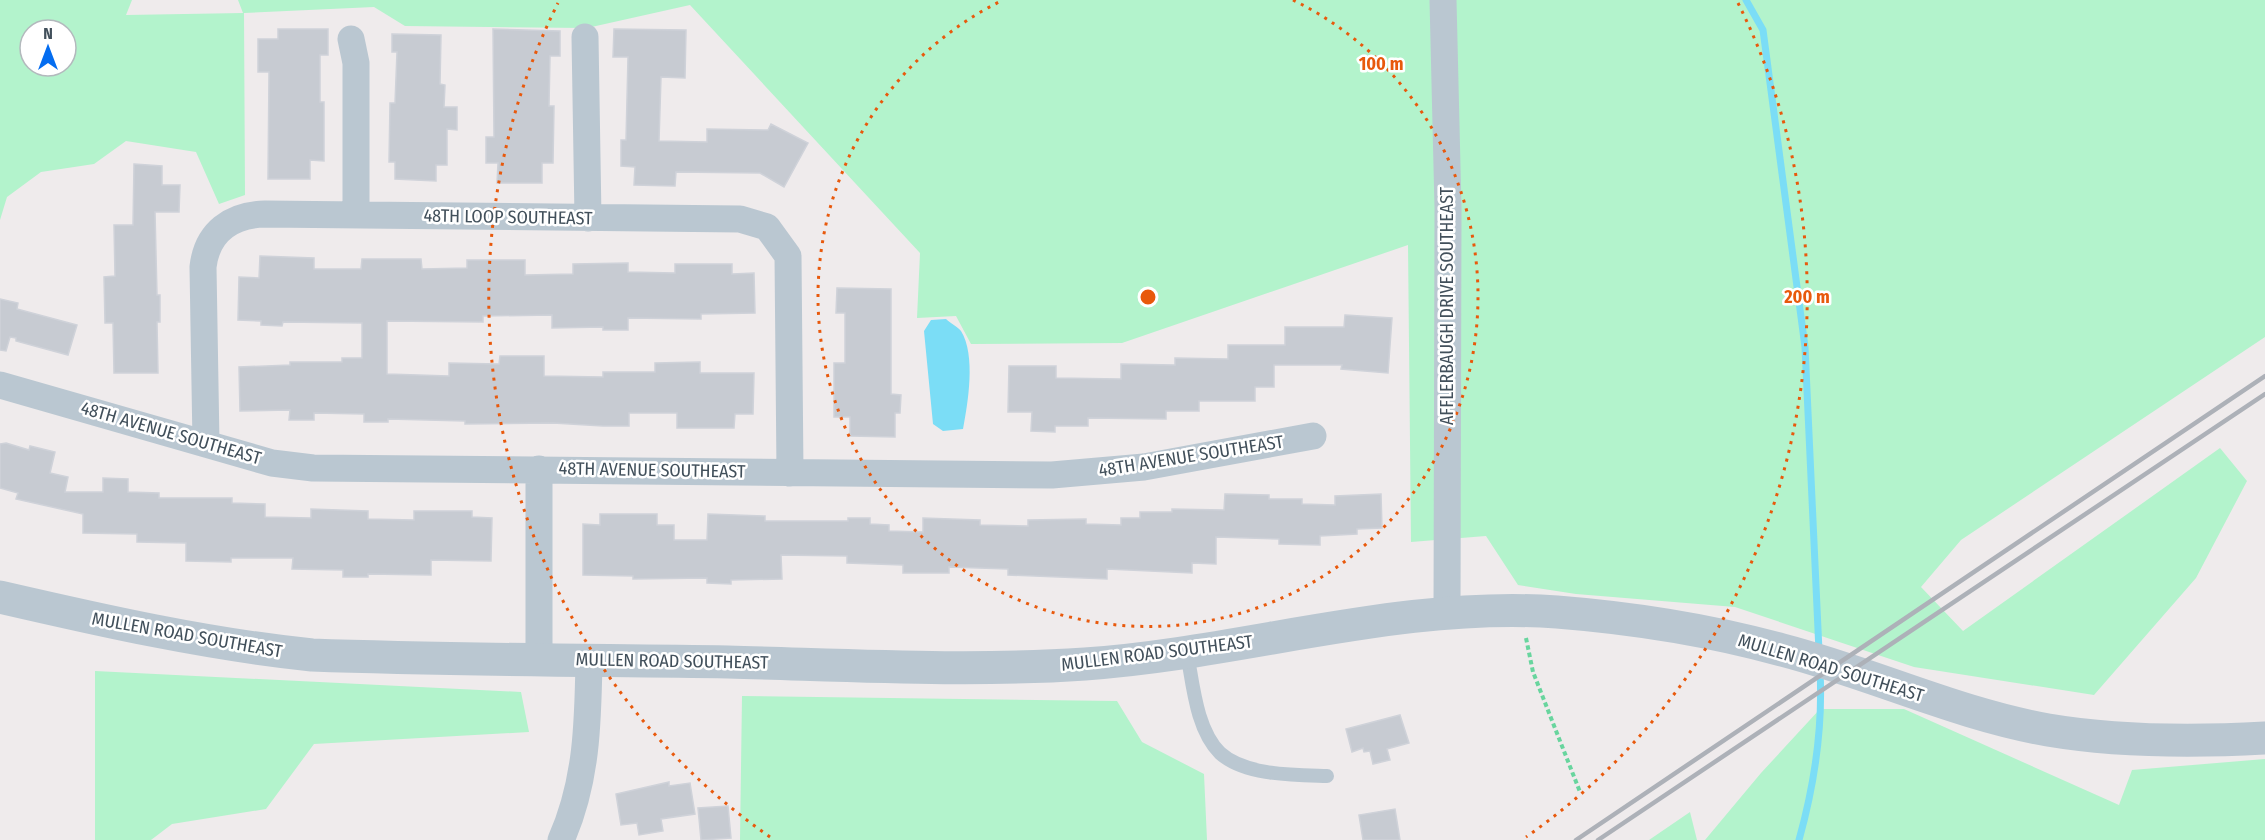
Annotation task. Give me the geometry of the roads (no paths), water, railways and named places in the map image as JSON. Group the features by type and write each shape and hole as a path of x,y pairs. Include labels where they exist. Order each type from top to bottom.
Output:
{"street":[{"name":"AFFLERBAUGH DRIVE SOUTHEAST","path":"1443,0 1448,208 1447,613"},
{"path":"585,37 588,218"},
{"path":"351,39 356,63 356,215"},
{"name":"48TH LOOP SOUTHEAST","path":"206,444 204,256 213,237 228,222 247,214 740,219 766,228 777,238 788,256 790,473"},
{"name":"48TH AVENUE SOUTHEAST","path":"0,385 272,463 313,468 1052,475 1144,467 1312,436"},
{"path":"539,469 539,658"},
{"name":"MULLEN ROAD SOUTHEAST","path":"0,597 142,630 255,649 312,655 426,659 539,658 1038,666 1187,652 1357,624 1447,613 1554,612 1651,622 1783,650 1973,711 2048,730 2182,742 2265,738"},
{"path":"561,840 575,808 588,730 589,660"}],"lane":[{"path":"1187,652 1197,706 1205,727 1221,753 1256,770 1284,775 1327,776"}],"water":[{"path":"946,319 961,331 966,341 970,366 963,429 943,431 933,424 924,331 931,320"}],"waterway":[{"path":"1746,0 1763,30 1805,347 1819,651"},
{"path":"1799,840 1809,799 1819,735 1820,671"}],"railway":[{"path":"1576,840 2265,376"},
{"path":"1598,840 2265,394"}]}
